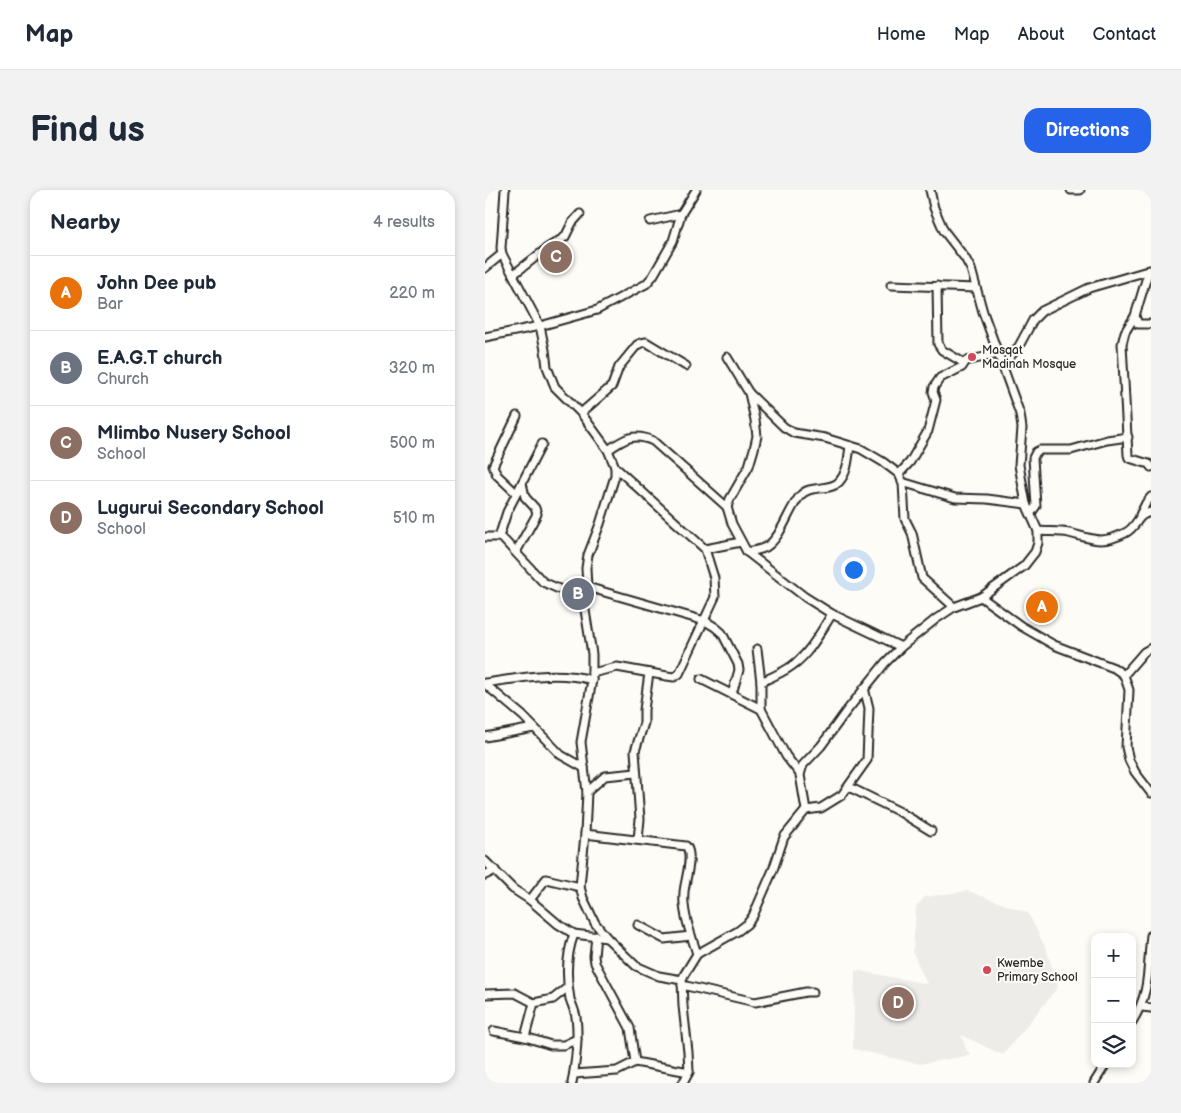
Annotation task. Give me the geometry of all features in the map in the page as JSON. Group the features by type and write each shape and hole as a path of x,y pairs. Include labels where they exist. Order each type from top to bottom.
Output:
{"street":[{"path":"505,190 502,254 540,326 547,368 552,382 563,396 581,413 608,450 615,467 615,476 588,555 587,587 584,604 592,654 592,677 581,735 581,750 587,792 580,887 586,907 607,938 636,966 659,976 755,1002 813,992"},
{"path":"485,338 540,326 597,310 646,284 653,276 673,241 681,214 696,190"},
{"path":"806,810 800,774 803,765 821,746 864,688 901,647 936,619 954,607 981,598 1024,566 1035,552 1039,543 1039,531 1027,504 1019,464 1022,428 1020,414 971,269 944,231 934,208 930,190"},
{"path":"1071,190 1080,190"},
{"path":"514,274 546,248 565,237 572,222 581,214"},
{"path":"650,221 681,214"},
{"path":"485,268 502,254"},
{"path":"1150,270 1135,316 1125,332 1122,344 1129,458 1146,462 1151,467"},
{"path":"1003,366 1019,346 1033,320 1042,310 1089,288 1150,270"},
{"path":"891,285 976,288"},
{"path":"937,286 939,344 942,350 963,363"},
{"path":"1135,316 1138,324 1151,324"},
{"path":"581,413 612,386 619,367 637,345 641,343 646,342 686,366"},
{"path":"899,474 909,462 928,430 936,400 933,392 934,387 940,378 961,367 963,363 999,354"},
{"path":"727,357 749,394 784,427 794,433 825,438 861,449 899,474 902,482 905,518 912,533 921,578 954,607"},
{"path":"727,507 749,466 757,436 749,394"},
{"path":"516,493 497,475 493,466 517,416"},
{"path":"608,450 625,439 645,437 653,441 727,507 732,524 747,552 805,597 832,614 901,647"},
{"path":"1031,513 1036,506 1033,458 1036,452 1040,450 1071,450 1107,440 1128,437"},
{"path":"499,538 507,512 542,444"},
{"path":"747,552 761,549 771,543 799,496 804,492 833,486 839,482 846,470 850,446"},
{"path":"485,684 544,675 592,677 617,667 667,676 679,674 715,598 714,578 705,549 615,467"},
{"path":"902,482 955,498 987,499 1027,504"},
{"path":"516,552 537,514 535,508 525,497 522,483"},
{"path":"1039,531 1067,533 1096,541 1106,540 1131,529 1136,524 1151,497"},
{"path":"1140,516 1151,512"},
{"path":"485,537 499,538 516,552 543,582 568,593 584,604"},
{"path":"705,549 741,542"},
{"path":"587,587 705,621 715,626 722,633 738,664 739,670 732,694"},
{"path":"981,598 1021,626 1054,645 1114,668 1124,676 1129,690 1126,747 1129,760 1135,772 1151,793"},
{"path":"761,682 787,669 799,660 832,614"},
{"path":"1124,676 1144,652 1151,648"},
{"path":"757,649 761,682 761,709 786,756 800,774"},
{"path":"638,840 640,819 635,751 644,723 649,673"},
{"path":"701,679 761,709"},
{"path":"485,684 523,716 561,755 584,768"},
{"path":"683,1083 689,1072 682,983 689,965 697,954 724,940 747,924 761,900 784,837 806,810 821,808 842,795 867,760 869,708 864,688"},
{"path":"485,736 534,728"},
{"path":"587,792 605,776 636,773"},
{"path":"849,787 901,812 931,831"},
{"path":"585,834 686,846 689,849 684,907 697,954"},
{"path":"485,861 513,889 530,900 548,917 574,934 607,938"},
{"path":"485,876 495,870"},
{"path":"530,900 546,879 580,887"},
{"path":"638,925 664,939 691,936"},
{"path":"572,1083 577,1039 576,1016 568,987 567,957 574,934"},
{"path":"1136,1015 1148,986 1151,935"},
{"path":"595,936 595,962 630,1028 635,1062"},
{"path":"485,994 515,993 533,1002 553,999 568,987"},
{"path":"525,1037 533,1002"},
{"path":"1141,1007 1151,1008"},
{"path":"494,1031 525,1037 551,1045 563,1044 577,1039"},
{"path":"574,1074 617,1071 635,1062 689,1072"},
{"path":"1094,1083 1103,1068"}],"shaded area":[{"name":"Kwembe Primary School","path":"968,891 1028,913 1047,951 1058,987 1003,1055 961,1035 967,1051 972,1055 920,1064 853,1049 855,970 927,984 913,953 916,907 925,897"}],"place":[{"name":"Mlimbo Nusery School","path":"556,257"},
{"name":"Masqat Madinah Mosque","path":"972,357"},
{"name":"E.A.G.T church","path":"578,594"},
{"name":"John Dee pub","path":"1042,607"},
{"name":"Kwembe Primary School","path":"987,970"},
{"name":"Lugurui Secondary School","path":"898,1003"}]}
